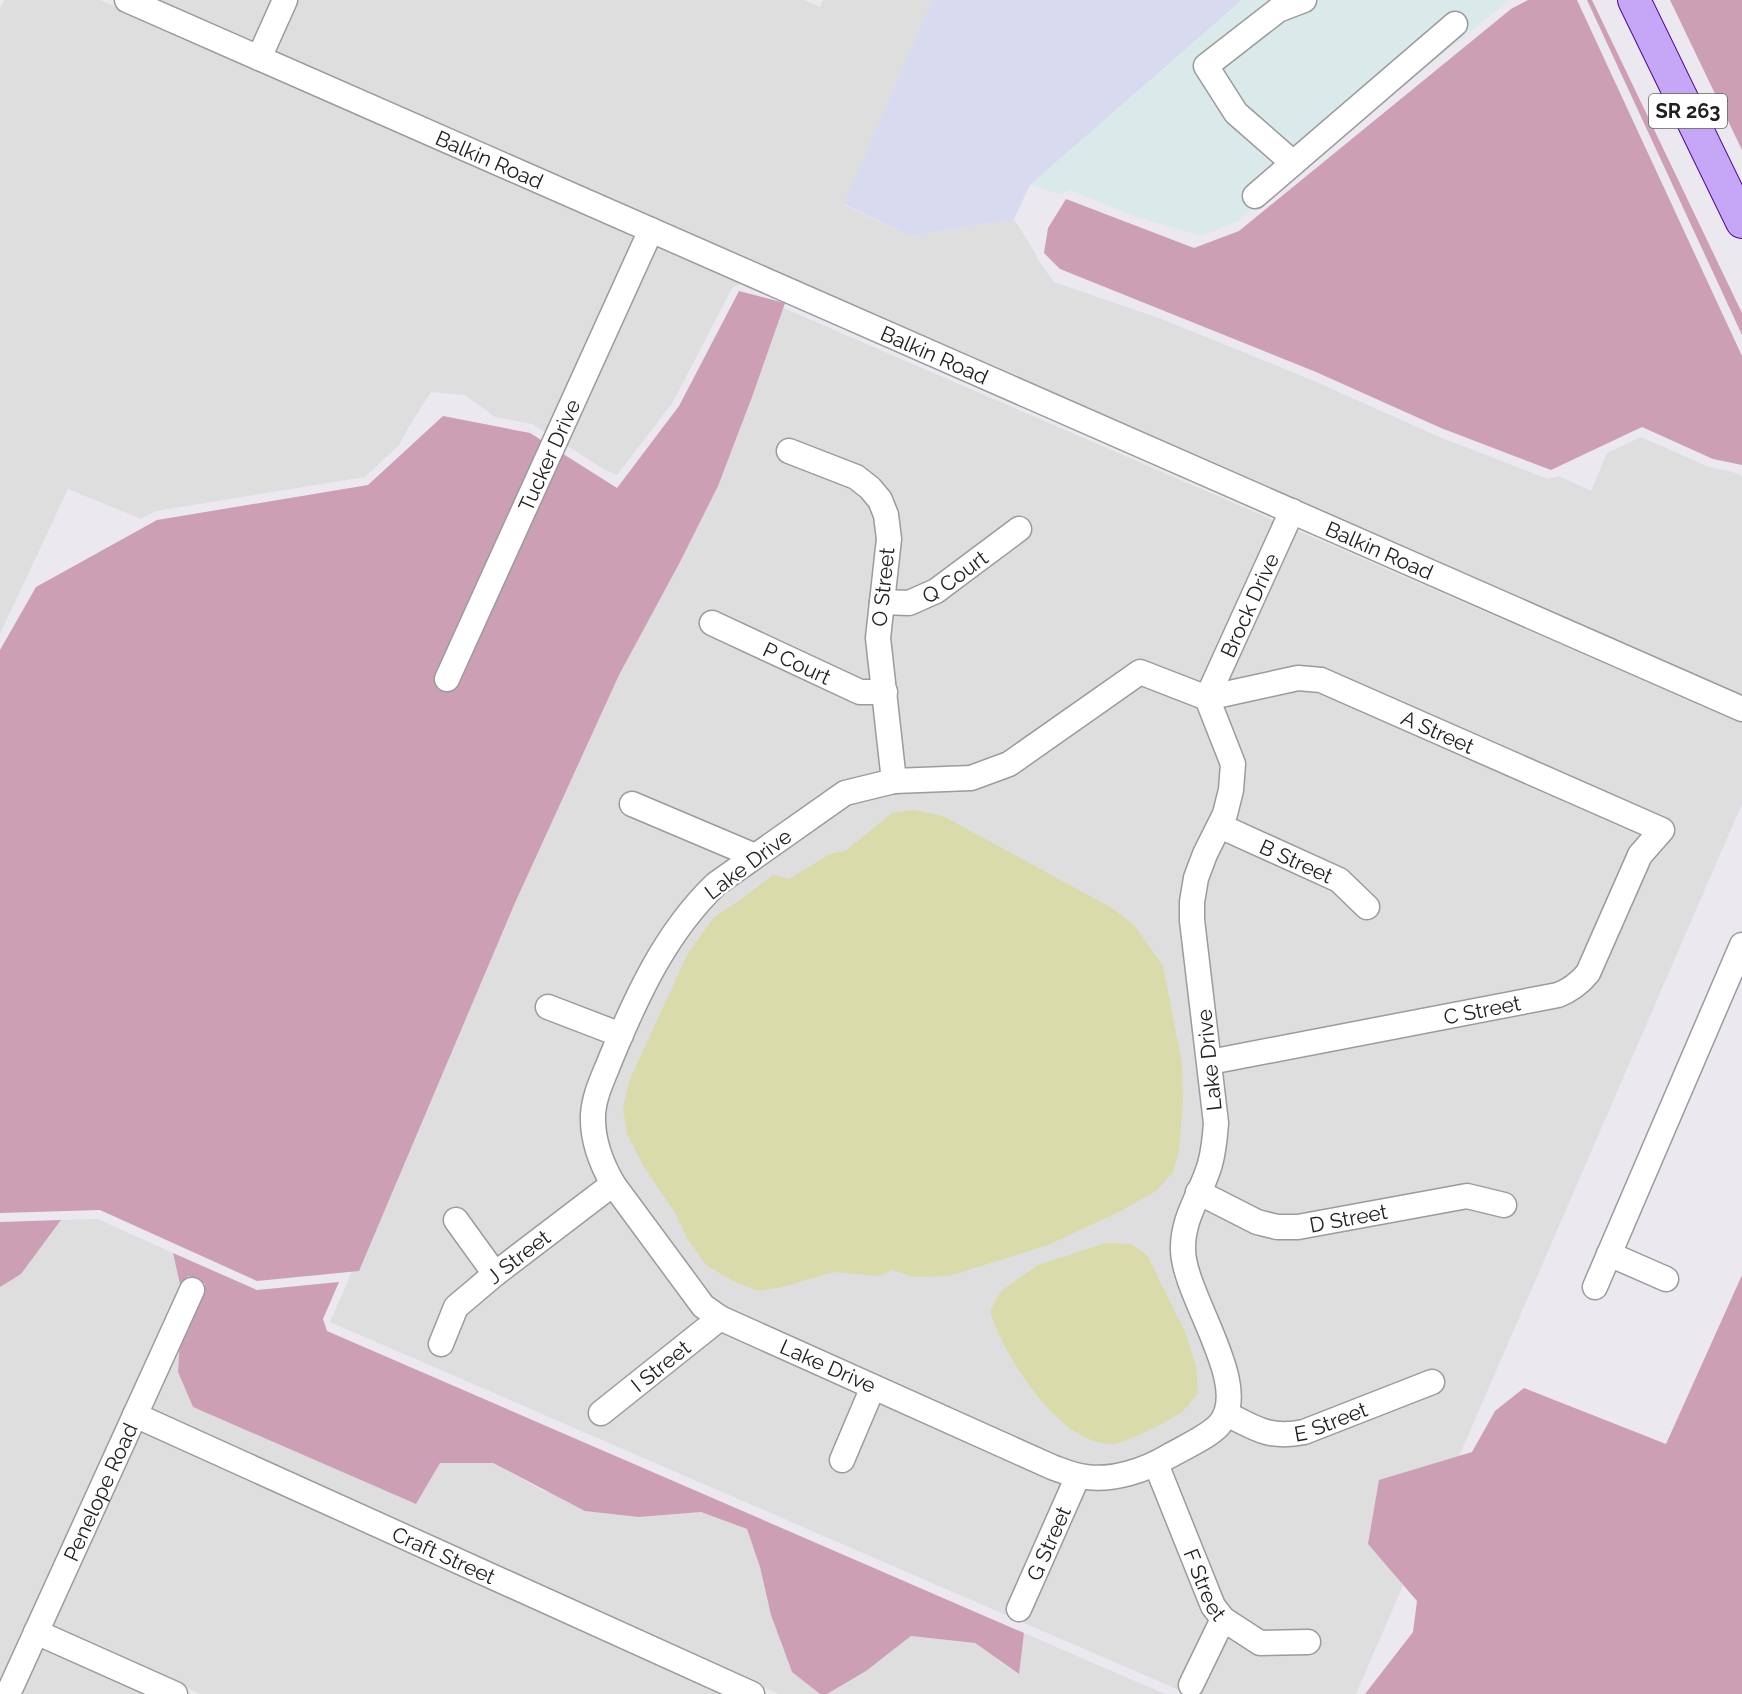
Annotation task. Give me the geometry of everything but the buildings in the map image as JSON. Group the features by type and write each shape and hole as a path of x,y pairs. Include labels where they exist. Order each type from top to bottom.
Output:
{"main road":[{"name":"SR 263","path":"1634,0 1742,222"}],"street":[{"name":"Balkin Road","path":"127,0 1742,709"},
{"path":"259,58 285,0"},
{"path":"1293,163 1236,113 1206,66 1278,10 1304,0"},
{"path":"1255,196 1455,24"},
{"name":"Tucker Drive","path":"447,679 651,230"},
{"name":"O Street","path":"789,451 856,477 880,500 886,515 889,539 878,638 894,781"},
{"name":"Brock Drive","path":"1207,698 1292,512"},
{"name":"Q Court","path":"882,602 909,603 936,591 1019,530"},
{"name":"P Court","path":"712,623 860,692 885,692"},
{"name":"Lake Drive","path":"1140,672 1207,698 1233,764 1232,790 1220,826 1196,878 1192,902 1192,920 1216,1123 1210,1166 1187,1221 1183,1247 1184,1263 1221,1359 1230,1392 1227,1414 1216,1428 1156,1464 1122,1475 1088,1478 1078,1476 1052,1467 720,1318 704,1306 613,1184 603,1166 595,1141 593,1116 595,1099 621,1035 657,959 698,902 716,884 845,793 894,781 971,778 1009,764 1140,672"},
{"name":"A Street","path":"1207,698 1298,678 1321,680 1662,830"},
{"path":"632,804 755,856"},
{"name":"B Street","path":"1220,826 1339,880 1367,907"},
{"name":"C Street","path":"1210,1062 1558,995 1570,990 1579,984 1588,973 1640,855 1662,830"},
{"path":"1595,1287 1742,945"},
{"path":"548,1007 621,1035"},
{"name":"J Street","path":"441,1344 456,1307 495,1274 613,1184"},
{"name":"D Street","path":"1198,1192 1257,1222 1277,1227 1298,1227 1467,1196 1504,1205"},
{"path":"456,1220 495,1274"},
{"path":"1609,1254 1666,1279"},
{"name":"Penelope Road","path":"8,1694 192,1290"},
{"name":"I Street","path":"601,1413 720,1318"},
{"name":"E Street","path":"1227,1414 1258,1430 1275,1435 1288,1435 1304,1432 1432,1382"},
{"path":"842,1460 873,1387"},
{"name":"Craft Street","path":"135,1415 752,1694"},
{"name":"F Street","path":"1156,1464 1213,1606 1223,1618 1260,1643 1308,1642"},
{"name":"G Street","path":"1019,1610 1078,1476"},
{"path":"1191,1684 1223,1618"},
{"path":"36,1632 175,1694"}],"shaded area":[{"path":"4,0 100,0 639,236 548,434 532,424 495,417 465,395 431,392 400,444 365,477 156,511 141,519 68,489 0,634 0,9"},
{"path":"154,0 275,0 255,45"},
{"path":"295,0 804,0 820,7 823,0 932,0 844,205 911,236 1014,219 1054,282 1159,318 1312,380 1437,436 1548,479 1559,476 1591,491 1607,453 1641,437 1709,467 1742,476 1742,698 272,52"},
{"path":"932,0 1242,0 1030,185 1014,219 911,236 844,204"},
{"path":"1242,0 1509,0 1236,222 1202,236 1134,216 1070,190 1060,194 1030,185"},
{"path":"1528,0 1577,0 1742,356 1742,465 1713,459 1642,427 1551,470 1441,428 1316,372 1060,269 1044,253 1048,228 1066,199 1194,248 1239,231 1511,9"},
{"path":"1587,0 1592,0 1742,313 1742,335"},
{"path":"1670,0 1742,0 1742,150"},
{"path":"656,244 742,283 732,288 673,402 617,475 564,444"},
{"path":"739,291 785,303 718,486 619,675 514,905 359,1271 257,1281 100,1210 0,1213 0,650 36,587 157,520 368,485 443,416 530,433 617,488 679,406"},
{"path":"772,303 1742,723 1742,804 1356,1694 1188,1694 330,1322"},
{"path":"914,810 943,816 1112,908 1135,926 1163,966 1182,1063 1183,1101 1179,1150 1173,1172 1156,1191 1123,1210 1048,1245 949,1276 914,1277 892,1270 879,1276 833,1272 783,1287 759,1291 733,1281 706,1265 687,1238 675,1213 644,1167 627,1134 623,1108 629,1081 688,953 714,917 773,875 789,879 830,854 845,851 892,813"},
{"path":"98,1219 173,1253 181,1289 0,1690 0,1287 21,1274 61,1220"},
{"path":"61,1220 21,1274 0,1287 0,1222"},
{"path":"1106,1243 1131,1244 1147,1255 1186,1334 1196,1366 1198,1393 1178,1415 1137,1436 1112,1444 1092,1440 1073,1430 1036,1395 1008,1351 990,1311 1001,1291 1038,1265"},
{"path":"173,1253 257,1290 339,1282 323,1319 327,1331 1024,1633 1019,1674 975,1643 911,1636 866,1671 827,1694 820,1694 792,1672 771,1615 760,1567 747,1529 701,1512 639,1517 585,1511 493,1463 440,1463 416,1504 193,1407 178,1372 180,1337 205,1284 188,1276 181,1289"},
{"path":"1742,1275 1742,1694 1365,1694 1413,1632 1417,1601 1368,1544 1379,1480 1472,1452 1495,1411 1524,1388 1666,1444"},
{"path":"180,1337 178,1372 193,1407 416,1504 440,1463 493,1463 544,1491 639,1517 701,1512 747,1529 760,1567 771,1615 792,1672 820,1694 778,1694 147,1410"},
{"path":"139,1429 725,1694 201,1694 49,1626"},
{"path":"1024,1633 1165,1694 827,1694 866,1671 911,1636 975,1643 1018,1674"},
{"path":"40,1646 148,1694 19,1694"}]}
